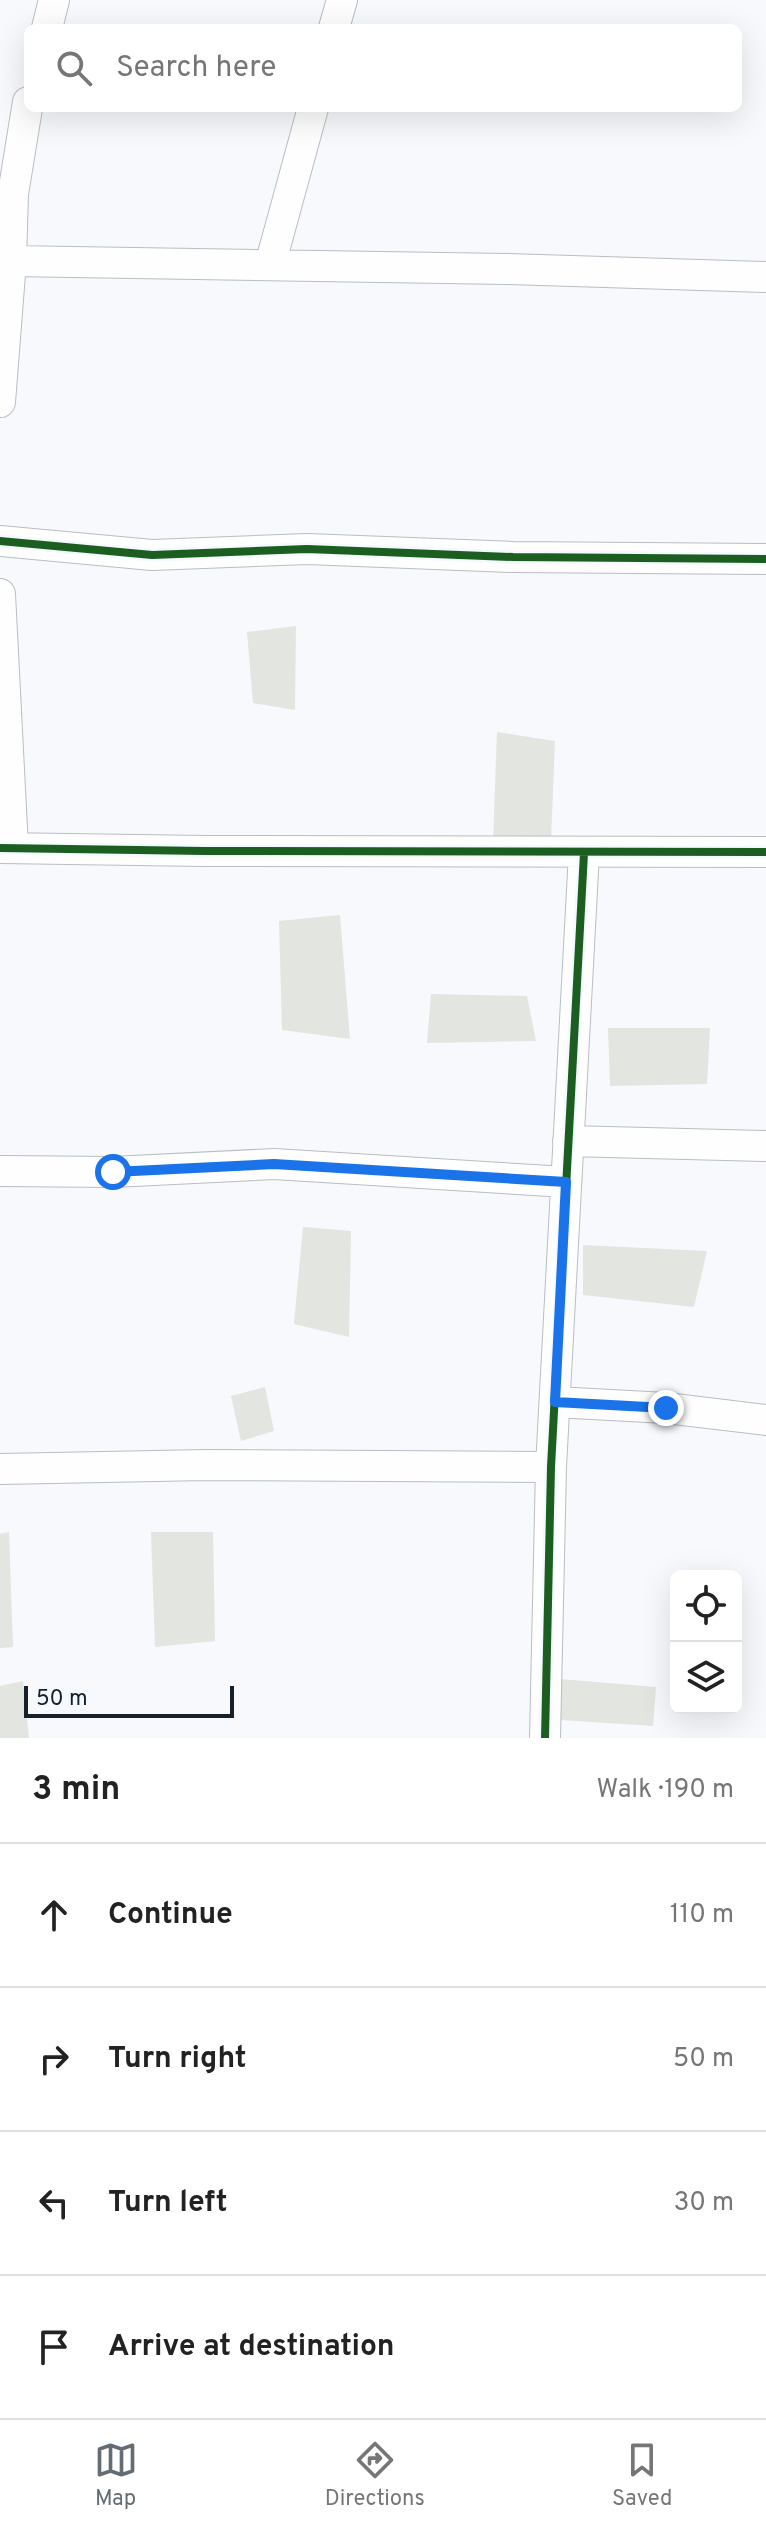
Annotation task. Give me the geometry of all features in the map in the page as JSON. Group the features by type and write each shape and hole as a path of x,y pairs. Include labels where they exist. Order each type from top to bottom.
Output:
{"street":[{"path":"48,24 54,0"},
{"path":"335,24 342,0"},
{"path":"0,402 13,194 26,112"},
{"path":"270,265 312,112"},
{"path":"11,261 766,277"},
{"path":"0,541 152,555 307,549 513,557 766,559"},
{"path":"0,594 7,848 766,852"},
{"path":"545,1738 551,1467 584,853"},
{"path":"568,1141 766,1146"},
{"path":"0,1171 113,1172 274,1164 566,1182"},
{"path":"555,1402 666,1408 766,1420"},
{"path":"0,1469 207,1465 551,1467"}],"building":[{"path":"296,626 295,710 253,703 247,632"},
{"path":"497,732 555,741 551,841 493,842"},
{"path":"340,915 350,1039 282,1030 279,921"},
{"path":"431,994 527,996 536,1041 427,1043"},
{"path":"608,1028 710,1028 707,1084 610,1086"},
{"path":"303,1227 351,1231 349,1337 294,1324"},
{"path":"583,1245 707,1251 694,1307 583,1295"},
{"path":"265,1387 274,1431 241,1441 231,1396"},
{"path":"9,1532 13,1647 0,1648 0,1534"},
{"path":"151,1532 213,1532 215,1641 155,1647"},
{"path":"560,1679 656,1687 653,1726 561,1720"},
{"path":"23,1681 29,1738 0,1738 0,1686"}],"cycle path":[{"path":"0,541 152,555 307,549 513,557 766,559"},
{"path":"0,848 766,852"},
{"path":"545,1738 551,1467 584,853"}],"route":[{"path":"113,1172 274,1164 566,1182 555,1402 666,1408"}]}
